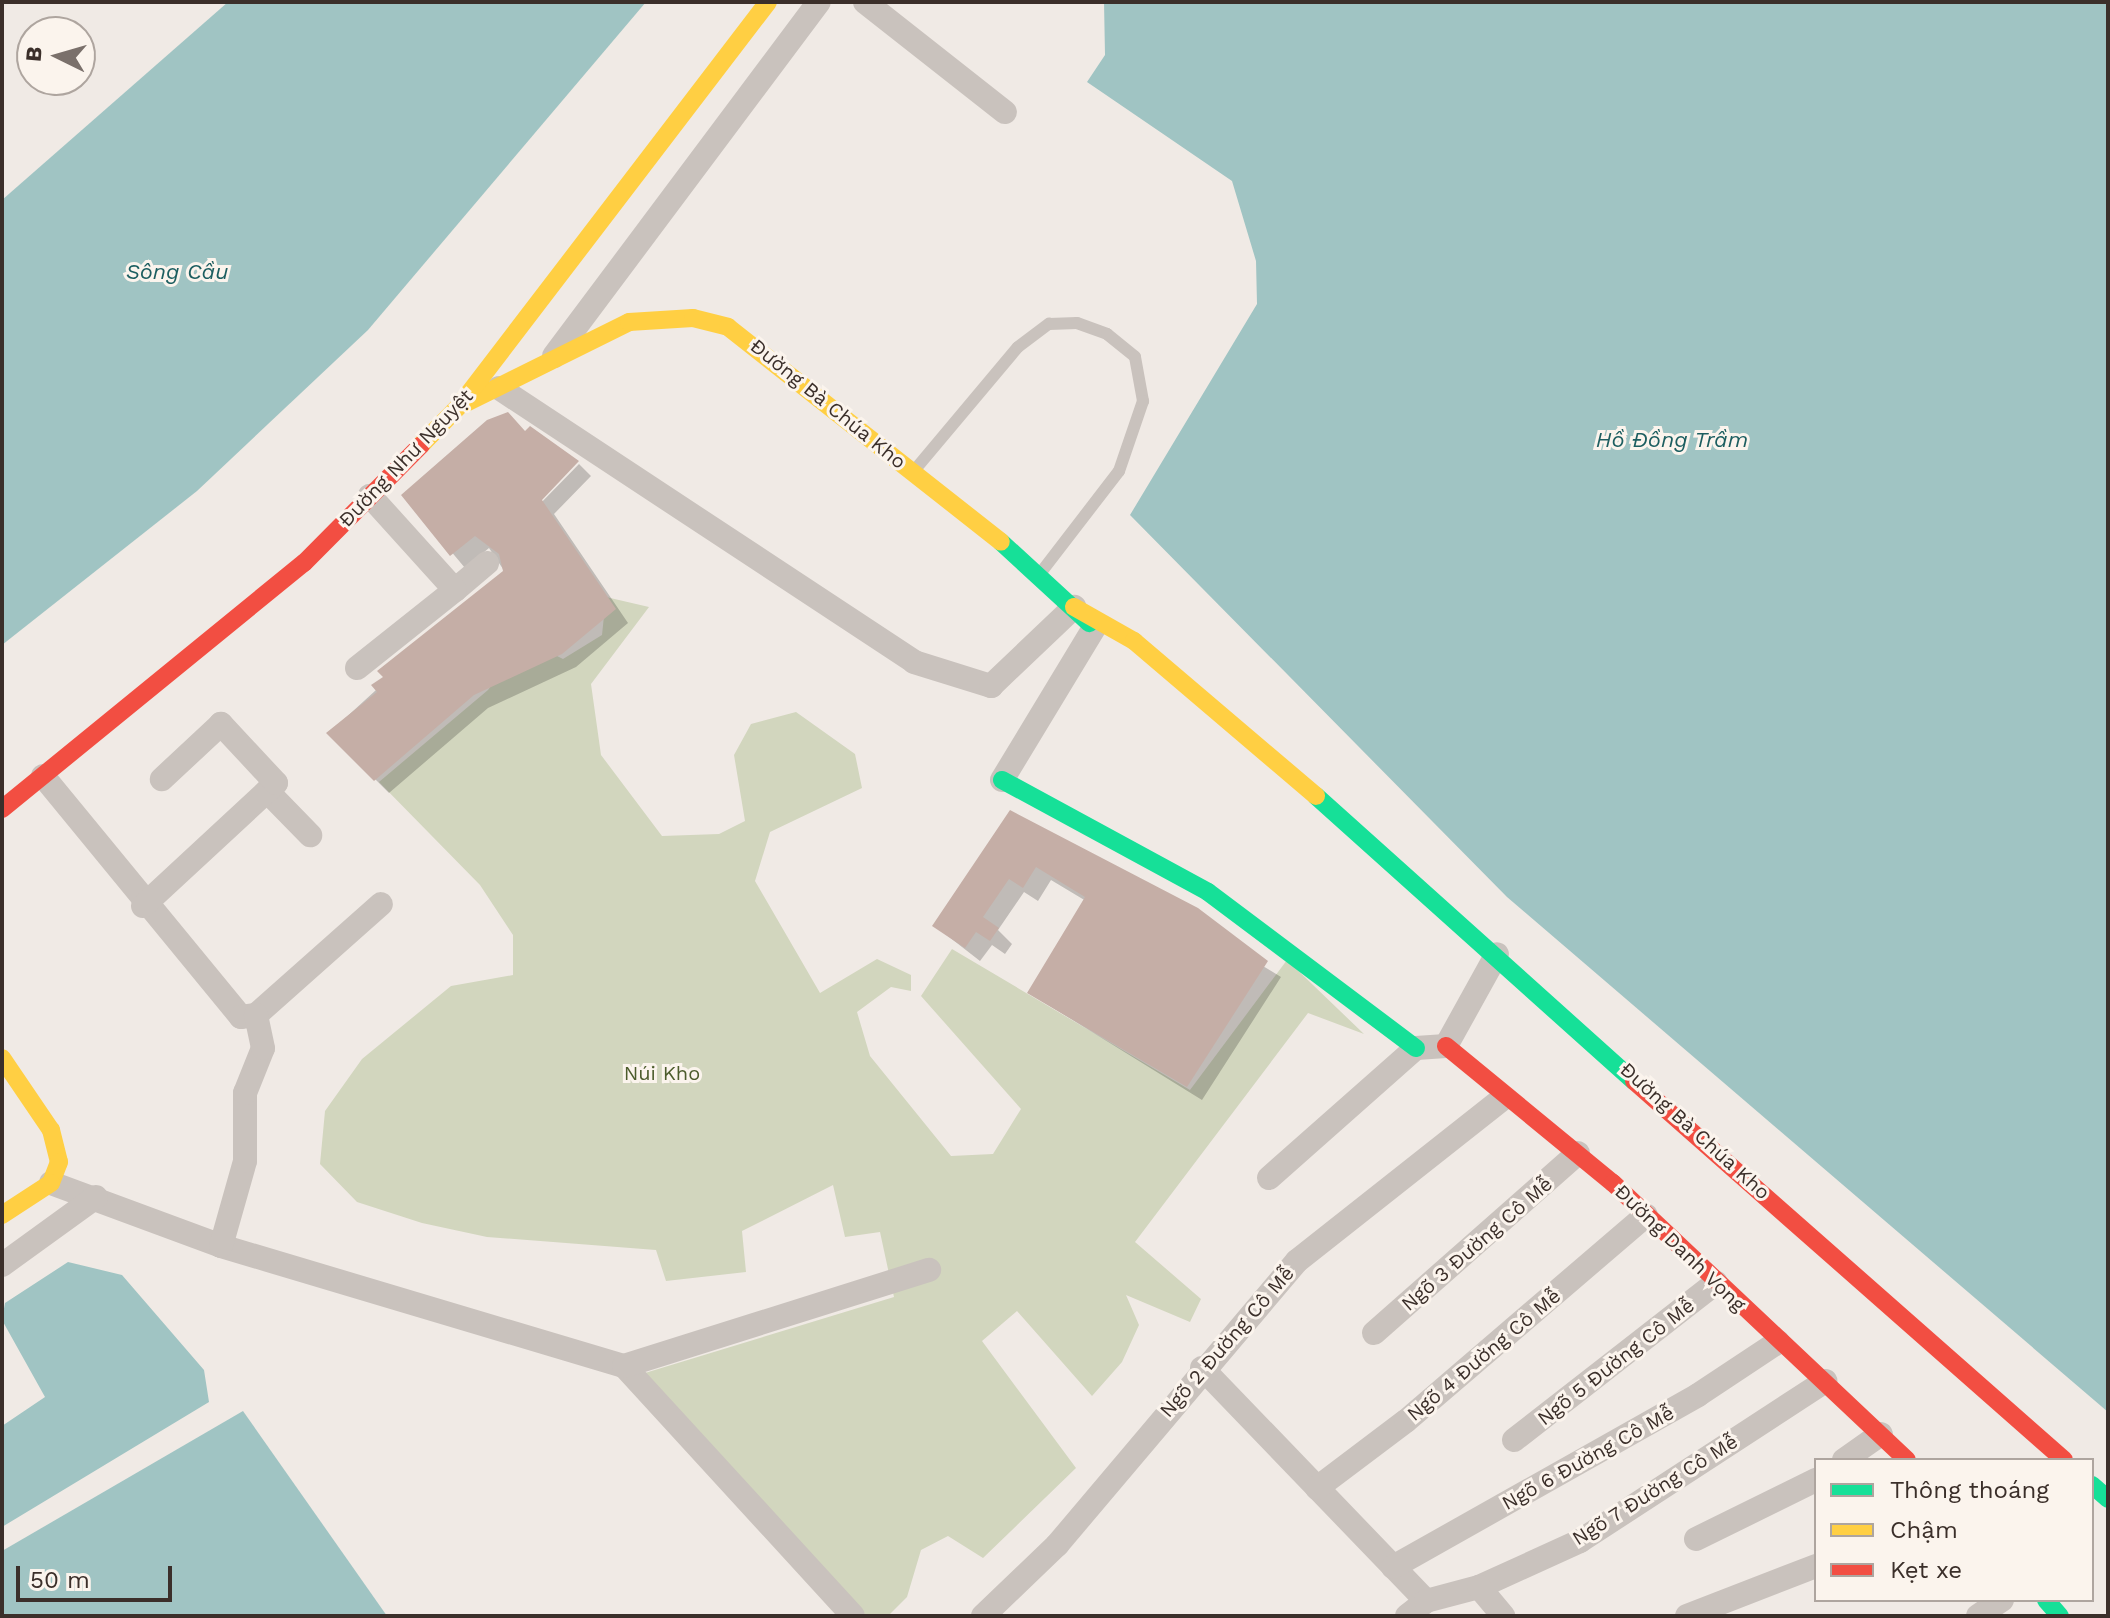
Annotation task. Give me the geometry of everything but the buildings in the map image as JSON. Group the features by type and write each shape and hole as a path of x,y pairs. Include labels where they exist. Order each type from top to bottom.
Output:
{"street":[{"name":"Đường Như Nguyệt","path":"2,809 304,563 460,405 768,2"},
{"path":"554,356 819,2"},
{"path":"865,2 1005,112"},
{"name":"Đường Bà Chúa Kho","path":"460,405 499,388 554,356 629,322 693,318 728,327 1039,575 1094,628 1301,802 1322,806"},
{"path":"499,388 914,662 991,686 1074,607"},
{"path":"370,496 455,590"},
{"path":"357,668 487,563"},
{"name":"Đường Bà Chúa Kho","path":"1074,607 1134,641 1308,784 1322,806 1497,954 2062,1458"},
{"path":"1094,628 1002,780 1208,892 1416,1048"},
{"path":"143,906 276,783 221,724 162,779"},
{"path":"43,776 143,906 241,1017 256,1015 381,904"},
{"path":"267,791 310,835"},
{"path":"1269,1178 1416,1048 1446,1046 1497,954"},
{"path":"221,1246 245,1161 245,1093 263,1048 256,1015"},
{"name":"Đường Danh Vọng","path":"1446,1046 1502,1099 1578,1153 1905,1458"},
{"path":"2,1058 51,1130 59,1172 51,1183 2,1215"},
{"name":"Ngõ 2 Đường Cô Mễ","path":"983,1616 1057,1545 1202,1368 1297,1261 1502,1099"},
{"name":"Ngõ 3 Đường Cô Mễ","path":"1374,1333 1578,1153"},
{"path":"51,1183 96,1197 221,1246 624,1366 853,1616"},
{"path":"2,1265 96,1197"},
{"name":"Ngõ 4 Đường Cô Mễ","path":"1317,1488 1646,1215"},
{"path":"624,1366 929,1270"},
{"name":"Ngõ 5 Đường Cô Mễ","path":"1514,1440 1716,1283"},
{"name":"Ngõ 6 Đường Cô Mễ","path":"1393,1567 1698,1395 1778,1342"},
{"path":"1202,1368 1393,1567 1416,1608"},
{"name":"Ngõ 7 Đường Cô Mễ","path":"1416,1608 1479,1587 1580,1541 1825,1381"},
{"path":"1847,1458 1881,1434"},
{"path":"1696,1539 1814,1481"},
{"path":"1687,1616 1814,1567"},
{"path":"1479,1587 1503,1616"},
{"path":"1978,1616 1999,1602"}],"lane":[{"path":"913,472 1018,347 1049,324 1077,323 1107,334 1135,357 1143,401 1119,471 1039,575"}],"green space":[{"name":"Núi Kho","path":"606,597 649,607 591,684 601,755 662,836 719,834 745,821 734,755 751,724 796,712 855,754 862,788 770,832 755,881 820,993 877,959 911,975 911,991 891,987 857,1012 870,1056 951,1156 993,1154 1021,1109 921,996 952,949 1190,1090 1287,960 1364,1034 1308,1013 1135,1242 1201,1299 1190,1322 1126,1295 1139,1325 1122,1362 1092,1396 1017,1311 982,1341 1076,1468 983,1558 948,1536 921,1550 907,1597 888,1616 851,1616 645,1373 894,1297 880,1232 845,1237 833,1185 742,1231 746,1272 666,1281 656,1250 487,1237 422,1223 357,1202 320,1164 325,1111 362,1059 451,986 513,975 513,935 480,885 379,782 488,690 510,661 537,646 563,659 602,635"}],"water":[{"name":"Sông Cầu","path":"228,2 646,2 368,330 197,491 2,645 2,200"},
{"name":"Hồ Đồng Trầm","path":"1104,2 2108,2 2108,1412 1507,897 1130,515 1257,304 1256,261 1232,181 1087,82 1105,55"},
{"path":"68,1262 122,1275 204,1370 209,1402 2,1527 2,1426 45,1397 2,1320 5,1303"},
{"path":"243,1411 387,1616 2,1616 2,1551"}],"traffic: fast":[{"path":"1001,542 1089,623"},
{"path":"1002,780 1208,892 1416,1048"},
{"path":"1316,796 1634,1081"},
{"path":"2094,1487 2108,1499"},
{"path":"2048,1602 2060,1616"}],"traffic: slow":[{"path":"421,445 460,405 768,2"},
{"path":"466,403 629,322 693,318 728,327 1001,542"},
{"path":"1074,607 1134,641 1316,796"},
{"path":"2,1058 51,1130 59,1162 51,1183 2,1215"}],"traffic: jam":[{"path":"2,809 304,563 421,445"},
{"path":"1446,1046 1613,1183 1905,1458"},
{"path":"1634,1081 2062,1458"}]}
